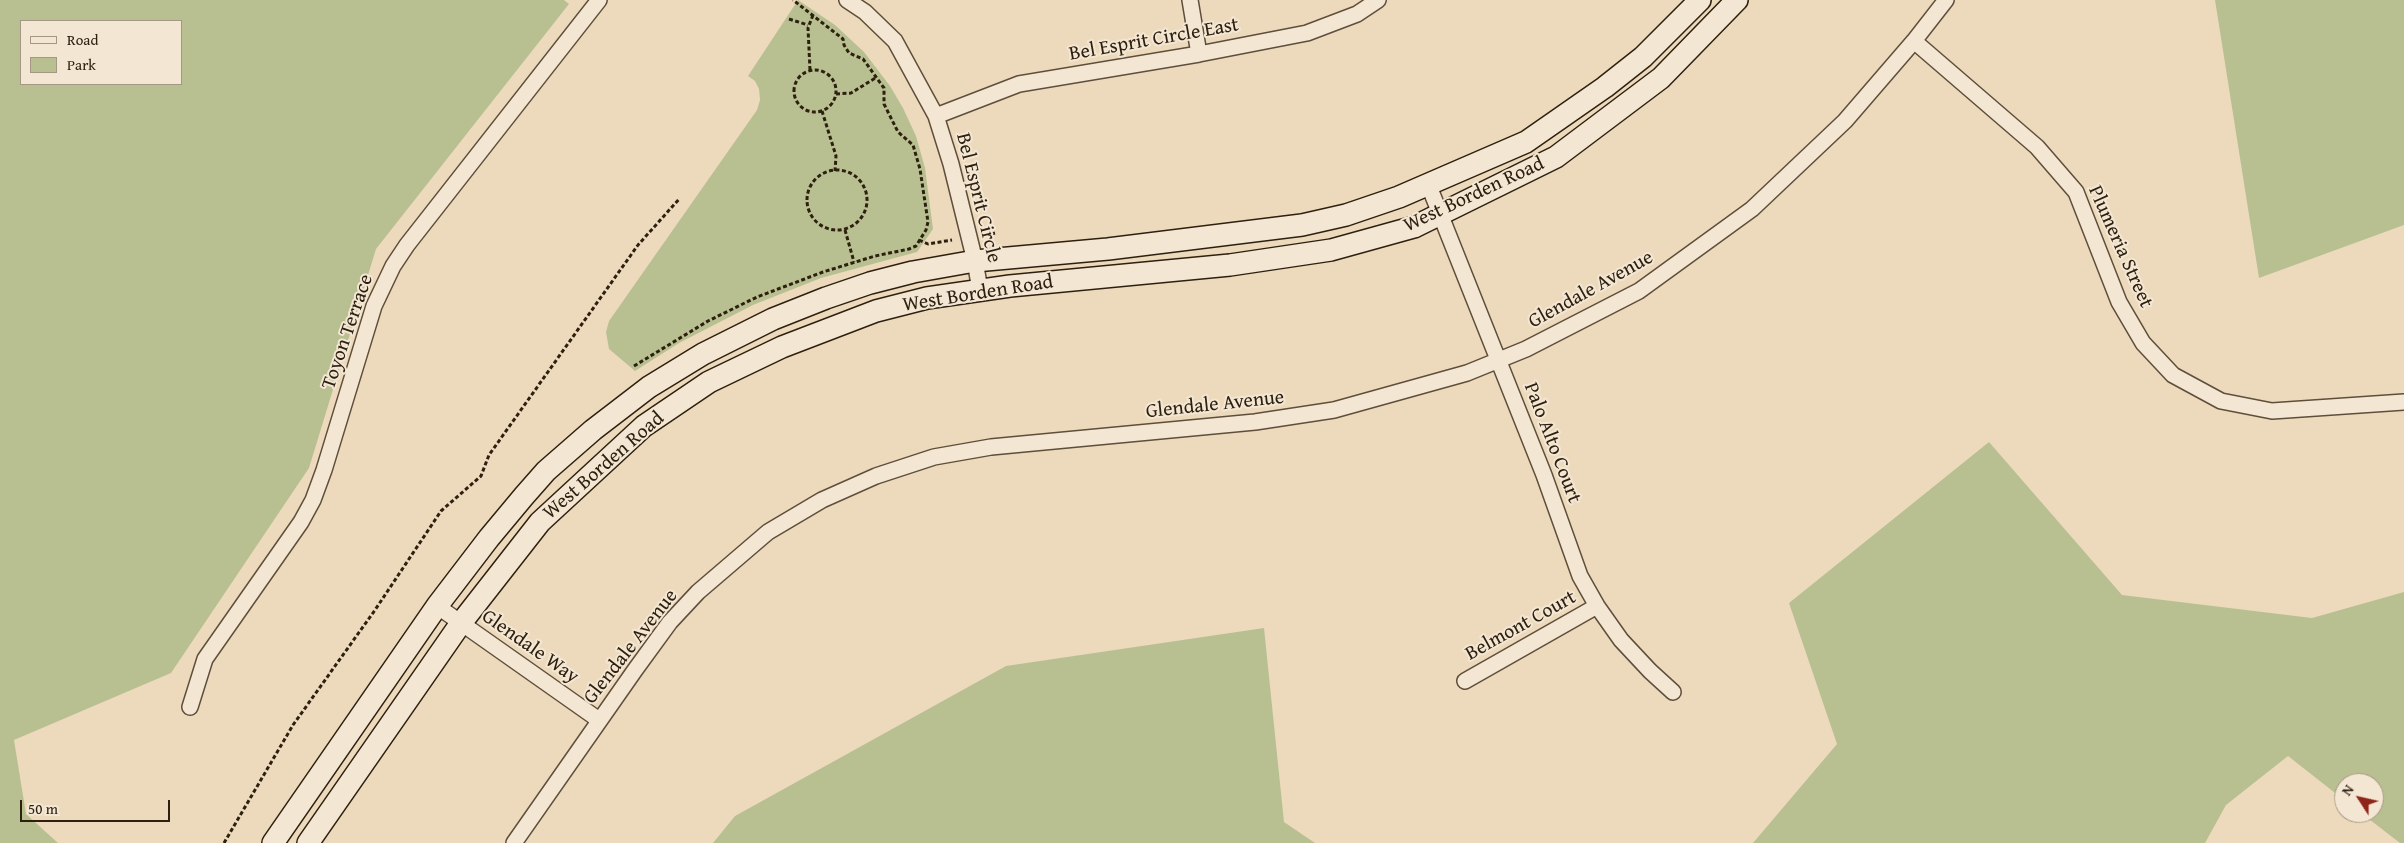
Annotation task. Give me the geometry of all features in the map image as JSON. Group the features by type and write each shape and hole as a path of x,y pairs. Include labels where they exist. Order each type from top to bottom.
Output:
{"main road":[{"name":"West Borden Road","path":"274,843 437,606 489,538 546,471 593,430 649,387 703,354 773,319 826,298 870,283 913,272 975,261 1108,249 1302,225 1346,215 1429,186 1534,136 1643,57 1700,0"},
{"name":"West Borden Road","path":"308,843 462,623 540,522 644,426 709,382 782,347 876,311 927,298 980,290 1230,265 1331,250 1414,226 1556,157 1661,78 1737,0"}],"street":[{"name":"Toyon Terrace","path":"190,708 205,659 313,500 374,306 393,266 599,0"},
{"name":"Bel Esprit Circle","path":"847,0 865,12 895,41 936,116 951,164 975,261 980,290"},
{"path":"1190,0 1199,54"},
{"name":"Bel Esprit Circle East","path":"936,116 1019,84 1199,54 1307,33 1357,14 1378,0"},
{"name":"Glendale Avenue","path":"514,843 670,622 698,592 768,532 822,500 876,476 934,457 991,447 1255,422 1334,410 1467,373 1498,362 1548,340 1639,291 1752,209 1845,121 1914,41 1946,0"},
{"name":"Plumeria Street","path":"1914,41 2037,147 2076,192 2119,302 2143,343 2173,375 2221,401 2272,411 2404,402"},
{"name":"Palo Alto Court","path":"1429,186 1580,576 1597,606 1622,640 1650,671 1673,692"},
{"name":"Glendale Way","path":"437,606 599,720"},
{"name":"Belmont Court","path":"1465,681 1597,606"}],"path":[{"path":"634,366 708,321 757,297 854,262 910,249 916,246 928,226 920,169 913,145 898,132 884,104 884,88 863,59 849,53 843,39 793,0"},
{"path":"810,70 808,24 813,15"},
{"path":"789,19 808,24"},
{"path":"810,70 820,70 829,75 835,84 836,94 831,105 822,111 805,109 795,96 798,80 810,70"},
{"path":"836,94 851,93 877,77"},
{"path":"822,111 836,156 835,171"},
{"path":"846,171 856,177 867,195 866,207 862,217 857,223 844,230 833,230 823,227 812,217 807,205 808,192 814,181 823,174 846,171"},
{"path":"224,843 293,725 375,610 441,511 481,476 489,455 638,245 680,198"},
{"path":"844,230 854,262"}],"green space":[{"path":"0,0 564,0 569,4 376,249 309,468 171,673 14,740 26,814 58,843 0,843"},
{"path":"798,0 835,25 864,52 890,86 903,108 916,136 925,168 933,229 917,252 821,278 753,305 679,343 635,371 609,349 606,332 609,321 757,110 760,100 759,89 755,81 748,76"},
{"path":"2215,0 2404,0 2404,225 2259,278"},
{"path":"1989,442 2122,595 2312,618 2404,592 2404,843 2400,843 2374,823 2384,823 2384,773 2334,773 2334,792 2288,756 2226,805 2205,843 1753,843 1837,744 1789,603"},
{"path":"1264,628 1284,822 1315,843 713,843 735,816 1006,666"}]}
